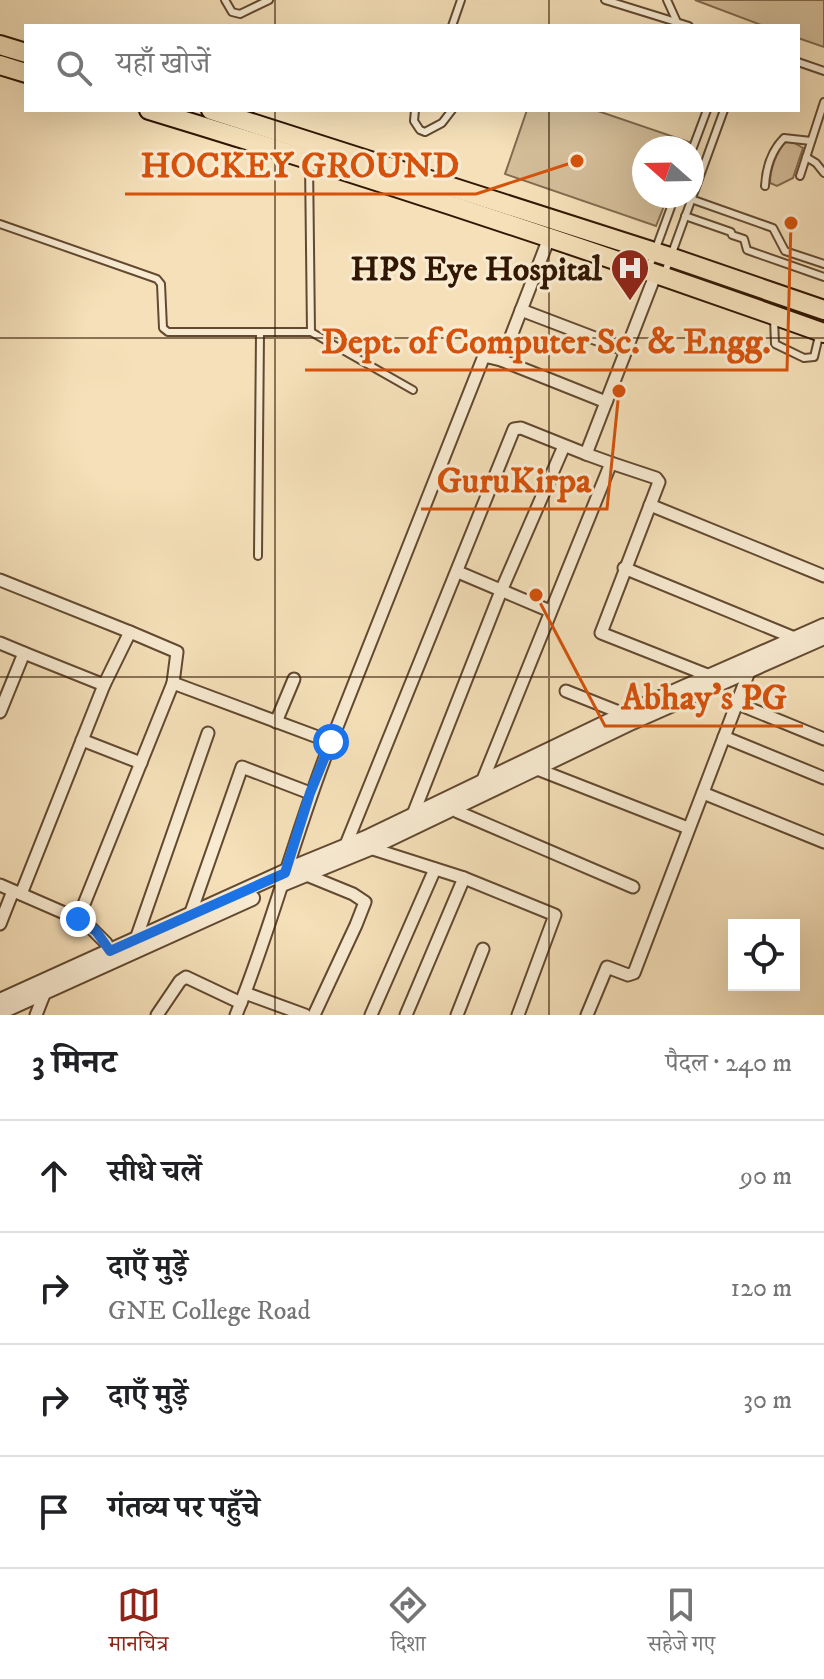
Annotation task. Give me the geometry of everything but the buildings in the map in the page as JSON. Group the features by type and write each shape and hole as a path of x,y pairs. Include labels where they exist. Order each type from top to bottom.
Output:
{"main road":[{"path":"0,45 24,52"},
{"path":"0,65 24,72"},
{"path":"156,112 309,158 656,273 822,332"},
{"path":"217,112 662,254 824,310"}],"street":[{"path":"501,360 549,238"},
{"path":"586,454 656,273"},
{"path":"521,310 626,350"},
{"path":"236,1015 285,878 310,793 484,356 606,402"},
{"path":"347,852 514,429 521,428 658,480 601,633 710,676"},
{"path":"412,817 501,591 564,446"},
{"path":"482,782 611,463"},
{"path":"650,505 824,576"},
{"path":"624,568 797,639"},
{"path":"458,572 550,611"},
{"path":"0,580 177,652 173,683 78,919"},
{"path":"0,1012 25,996 285,878 347,852 370,848 450,804 482,782 624,714 824,626"},
{"path":"0,924 17,893 104,685 130,632"},
{"path":"0,1001 45,992 136,939 285,878 304,874 412,817 537,769 632,722 824,637"},
{"path":"0,643 104,685"},
{"path":"0,712 24,653"},
{"path":"587,1015 607,967 628,975 634,973 750,669"},
{"path":"276,722 294,679"},
{"path":"173,683 331,742"},
{"path":"566,691 624,714"},
{"path":"736,703 824,739"},
{"path":"136,939 208,733"},
{"path":"724,737 824,778"},
{"path":"82,740 141,763"},
{"path":"190,915 242,767 310,793"},
{"path":"537,769 688,828"},
{"path":"703,793 824,842"},
{"path":"450,804 633,887"},
{"path":"370,848 464,878 555,915 518,1015"},
{"path":"371,1015 435,869"},
{"path":"304,874 365,902 314,1015"},
{"path":"406,1015 464,878"},
{"path":"0,885 78,919 96,931 113,955"},
{"path":"457,1015 483,949"},
{"path":"157,1015 186,977 243,998 305,1015"},
{"path":"36,1015 45,992"}],"lane":[{"path":"225,0 232,12 240,14 269,0"},
{"path":"453,24 461,0"},
{"path":"605,0 682,24"},
{"path":"667,0 678,23"},
{"path":"800,63 824,71"},
{"path":"800,176 824,102"},
{"path":"415,112 414,121 425,132 442,123 450,112"},
{"path":"697,136 706,112"},
{"path":"704,164 723,112"},
{"path":"765,186 772,154 784,138 811,141"},
{"path":"806,157 824,173"},
{"path":"309,158 311,332"},
{"path":"704,204 773,228 785,251 824,264"},
{"path":"656,273 672,208"},
{"path":"656,273 662,254 688,208"},
{"path":"685,216 744,239 747,250 824,277"},
{"path":"0,224 157,279 161,284 165,331 311,332 413,390"},
{"path":"774,315 775,344 804,358 814,357 822,332"},
{"path":"258,556 260,333"}],"shaded area":[{"path":"695,0 824,0 824,47 800,39 800,24 759,24"},
{"path":"526,112 601,112 671,136 632,136 632,208 663,208 656,226 505,174"},
{"path":"791,141 803,148 793,178 777,186 770,183 772,167 782,146"}],"place":[{"name":"HOCKEY GROUND","path":"577,161"},
{"name":"Dept. of Computer Sc. & Engg.","path":"791,223"},
{"name":"HPS Eye Hospital","path":"630,302"},
{"name":"GuruKirpa","path":"619,391"},
{"name":"Abhay's PG","path":"536,595"}],"route":[{"path":"78,919 96,931 110,951 285,873 310,793 331,742"}]}
